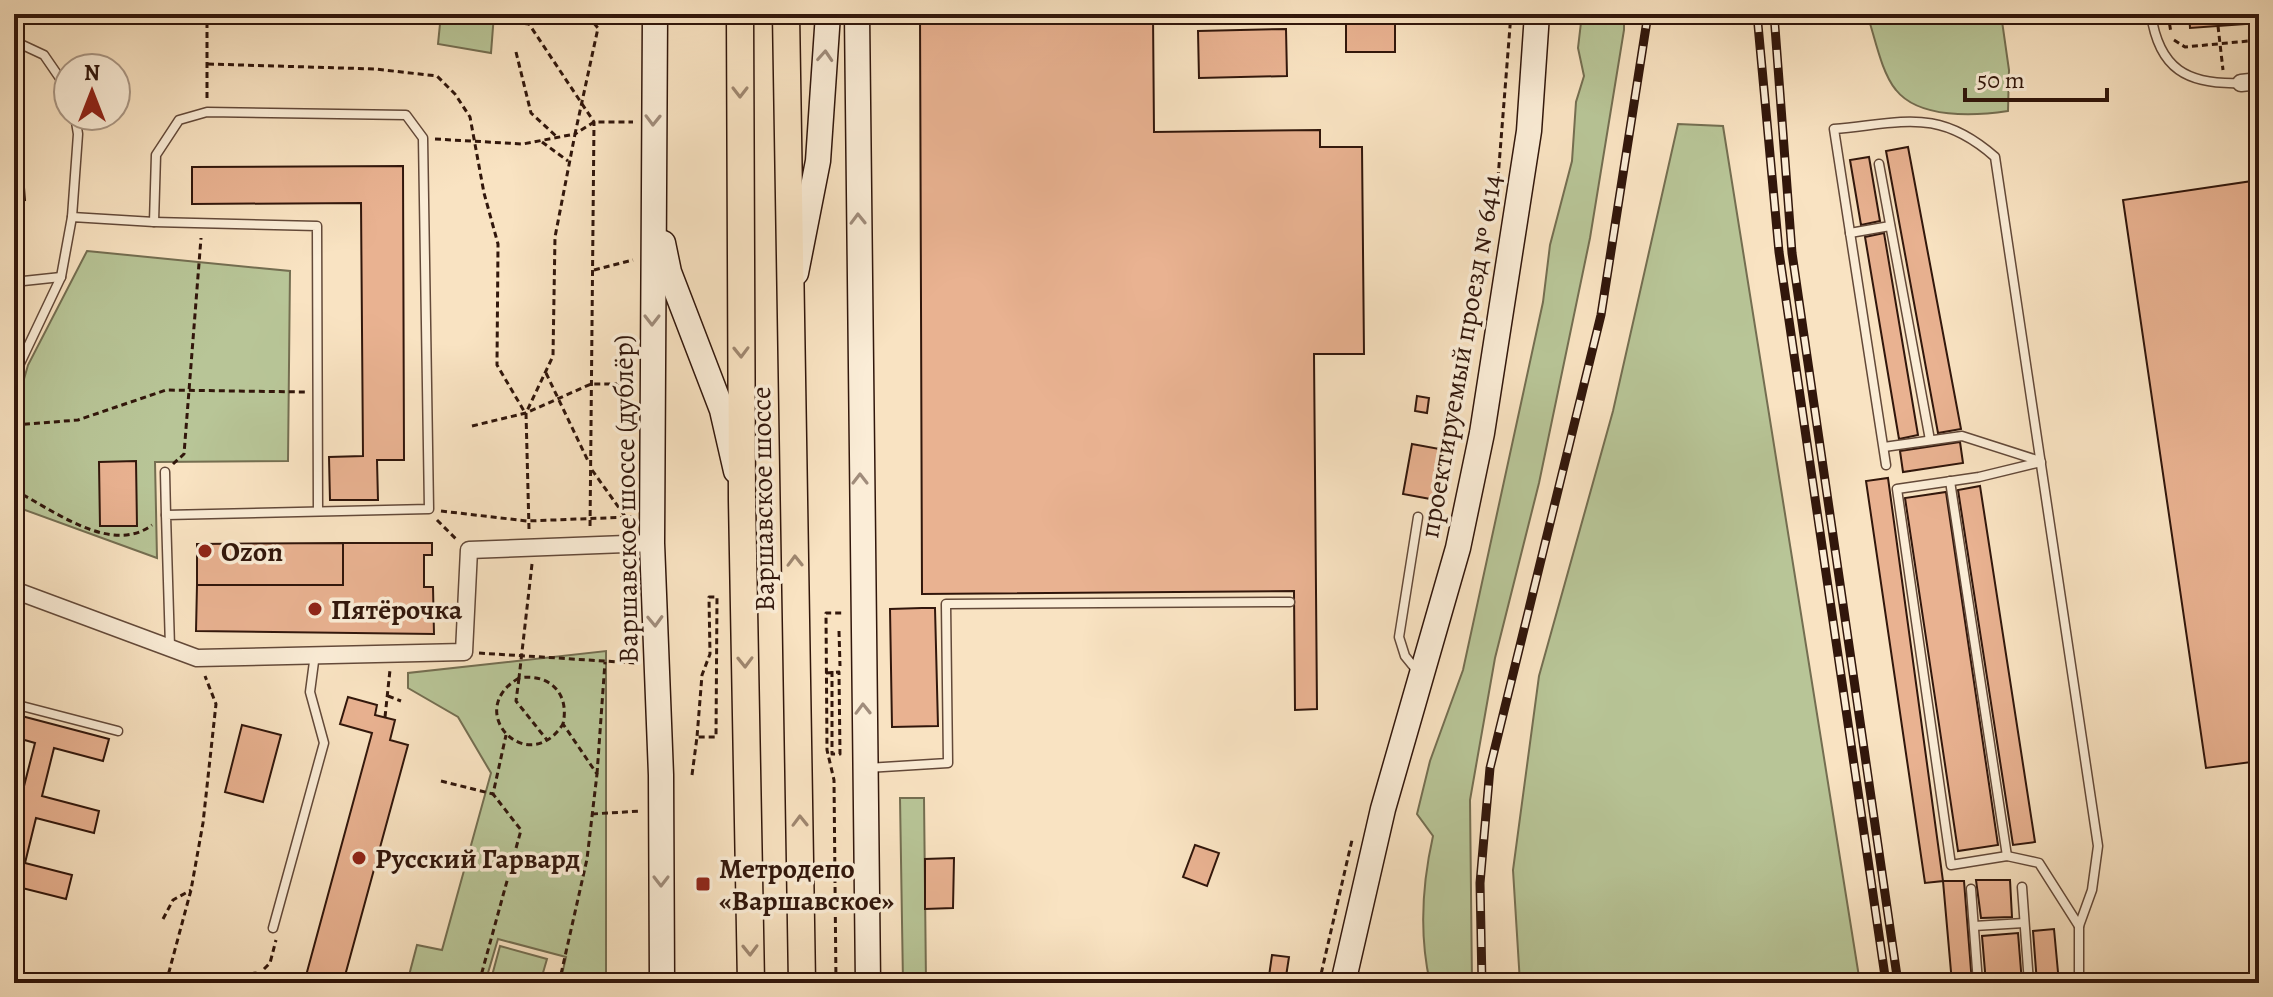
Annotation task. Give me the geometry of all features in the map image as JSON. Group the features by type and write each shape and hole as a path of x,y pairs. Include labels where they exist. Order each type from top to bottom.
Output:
{"main road":[{"name":"Варшавское шоссе (дублёр)","path":"655,14 652,543 661,775 662,983"},
{"name":"Варшавское шоссе","path":"740,14 742,500 751,983"},
{"name":"Варшавское шоссе","path":"786,14 802,983"},
{"path":"791,299 818,161 828,14"},
{"path":"857,14 868,983"},
{"name":"проектируемый проезд № 6414","path":"1343,983 1383,809 1423,679 1458,548 1482,433 1529,131 1537,14"},
{"path":"652,186 669,272 722,410 742,500"}],"street":[{"path":"2232,83 2259,81"},
{"path":"14,590 197,658 464,652 469,550 652,543"}],"lane":[{"path":"2151,14 2154,38 2176,69 2212,84 2232,83"},
{"path":"2144,39 2154,38"},
{"path":"14,41 44,55 52,67"},
{"path":"154,222 156,155 179,120 207,112 406,115 423,138 429,509 318,509 166,515"},
{"path":"1886,465 1834,129 1930,120 1946,124 1977,141 1995,157 2098,846 2092,890 2079,926 2079,983"},
{"path":"14,376 61,277 72,217 78,132"},
{"path":"1879,164 1930,440"},
{"path":"72,217 202,226 317,226 318,509"},
{"path":"1850,233 1890,226"},
{"path":"14,282 61,277"},
{"path":"1884,447 1962,436 2041,462"},
{"path":"2041,462 1897,489 1951,865 2007,856 2039,863 2079,926"},
{"path":"165,472 170,648"},
{"path":"1950,481 2007,856"},
{"path":"1418,517 1399,637 1405,656 1423,679"},
{"path":"864,769 948,763 946,604 1290,602"},
{"path":"273,928 324,743 310,692 315,653"},
{"path":"14,704 118,731"},
{"path":"2022,887 2029,983"},
{"path":"1971,889 1978,983"},
{"path":"1974,926 2024,923"}],"path":[{"path":"207,14 207,112"},
{"path":"425,14 529,24 594,122 589,545"},
{"path":"423,138 523,144 575,134 598,28 586,14"},
{"path":"1498,179 1511,14"},
{"path":"2168,14 2171,36 2179,45 2259,40"},
{"path":"2218,26 2232,83"},
{"path":"516,52 531,113 543,120 557,137"},
{"path":"208,64 375,69 437,76 470,117 477,142 484,193 498,244 497,365 526,413"},
{"path":"541,140 568,161"},
{"path":"165,472 184,454 202,226"},
{"path":"594,270 638,258"},
{"path":"545,372 591,468 627,519"},
{"path":"472,426 526,413 591,384 637,384"},
{"path":"14,425 78,420 166,390 318,392"},
{"path":"14,490 99,534 139,535 166,515"},
{"path":"429,509 527,521 627,519 636,515"},
{"path":"692,775 702,675 710,654 709,597 717,597 716,737 697,737"},
{"path":"830,672 839,672 840,754 832,754 826,613 845,613"},
{"path":"839,631 840,666"},
{"path":"464,652 635,663"},
{"path":"597,774 606,661"},
{"path":"385,717 390,663"},
{"path":"830,672 827,750 834,780 836,983"},
{"path":"548,741 516,701 519,678 501,693 497,703 499,725 506,735 526,745 548,741 563,724"},
{"path":"166,983 191,890 203,823 216,704 207,681"},
{"path":"388,696 401,701"},
{"path":"493,794 506,735"},
{"path":"441,781 493,794 521,830 479,983"},
{"path":"592,814 643,811"},
{"path":"1319,983 1355,830"},
{"path":"163,919 173,900 191,890"},
{"path":"270,963 276,940"}],"green space":[{"path":"441,14 494,14 491,53 438,44"},
{"path":"1582,14 1624,14 1624,30 1590,238 1539,483 1495,658 1470,800 1472,983 1430,983 1424,946 1423,910 1433,836 1417,814 1430,761 1463,670 1543,302 1550,245 1572,161 1576,102 1584,76 1578,48"},
{"path":"1867,14 2001,14 2009,70 2008,111 1948,113 1933,111 1906,99 1886,74"},
{"path":"1678,124 1723,126 1860,983 1520,983 1513,870 1539,676 1613,411"},
{"path":"87,251 290,271 288,461 155,462 157,558 14,506 14,414 28,365"},
{"path":"606,651 606,983 560,983 566,957 498,939 485,983 407,983 417,945 442,950 491,773 458,717 408,688 408,673"},
{"path":"900,798 924,798 926,983 903,983"},
{"path":"500,946 547,959 540,983 490,983"}],"building":[{"path":"920,14 1153,14 1154,132 1320,130 1320,147 1362,147 1364,354 1314,354 1317,709 1295,710 1294,591 922,594"},
{"path":"2189,14 2259,14 2259,23 2190,28"},
{"path":"1346,21 1395,21 1395,52 1346,52"},
{"path":"1286,29 1287,76 1199,78 1198,31"},
{"path":"1908,147 1961,429 1938,433 1886,151"},
{"path":"1869,157 1880,221 1861,225 1850,160"},
{"path":"403,166 404,460 377,460 378,500 330,500 329,457 363,456 361,203 192,204 192,167"},
{"path":"23,175 25,200 14,201 14,176"},
{"path":"2259,180 2259,761 2206,768 2123,200"},
{"path":"1884,233 1918,435 1899,439 1865,237"},
{"path":"1417,396 1429,398 1427,413 1415,411"},
{"path":"1960,442 1963,463 1903,472 1900,451"},
{"path":"1412,444 1445,450 1436,500 1403,494"},
{"path":"136,461 137,526 100,526 99,462"},
{"path":"1888,478 1943,881 1925,883 1866,481"},
{"path":"1980,486 2035,842 2013,845 1958,490"},
{"path":"1946,492 1998,845 1958,851 1905,498"},
{"path":"343,543 343,585 197,585 197,544"},
{"name":"Пятёрочка","path":"343,543 432,543 432,555 424,555 424,587 433,587 434,634 196,631 197,585 343,585"},
{"path":"935,608 938,726 892,727 890,609"},
{"path":"348,697 377,705 375,715 395,720 390,740 408,745 343,983 304,983 372,733 340,724"},
{"path":"14,714 109,739 103,761 54,748 42,796 99,811 94,833 36,818 25,863 72,875 66,899 14,886 14,788 23,790 35,743 14,737"},
{"path":"242,725 281,735 263,802 225,792"},
{"path":"1195,845 1219,853 1207,886 1183,877"},
{"path":"954,858 953,908 925,909 925,859"},
{"path":"1976,880 2010,880 2012,917 1981,918"},
{"path":"1943,881 1964,881 1972,983 1952,983"},
{"path":"2054,929 2059,983 2037,983 2033,931"},
{"path":"2018,933 2022,983 1986,983 1982,936"},
{"path":"1272,955 1289,957 1285,983 1268,983"},
{"path":"1112,974 1112,983 956,983 956,975"}],"railway":[{"path":"1482,983 1480,883 1490,768 1601,315 1648,14"},
{"path":"1757,14 1779,252 1886,983"},
{"path":"1774,14 1792,253 1898,983"}],"place":[{"name":"Ozon","path":"205,551"},
{"name":"Пятёрочка","path":"315,609"},
{"name":"Русский Гарвард","path":"359,858"},
{"name":"Метродепо «Варшавское»","path":"703,884"}]}
